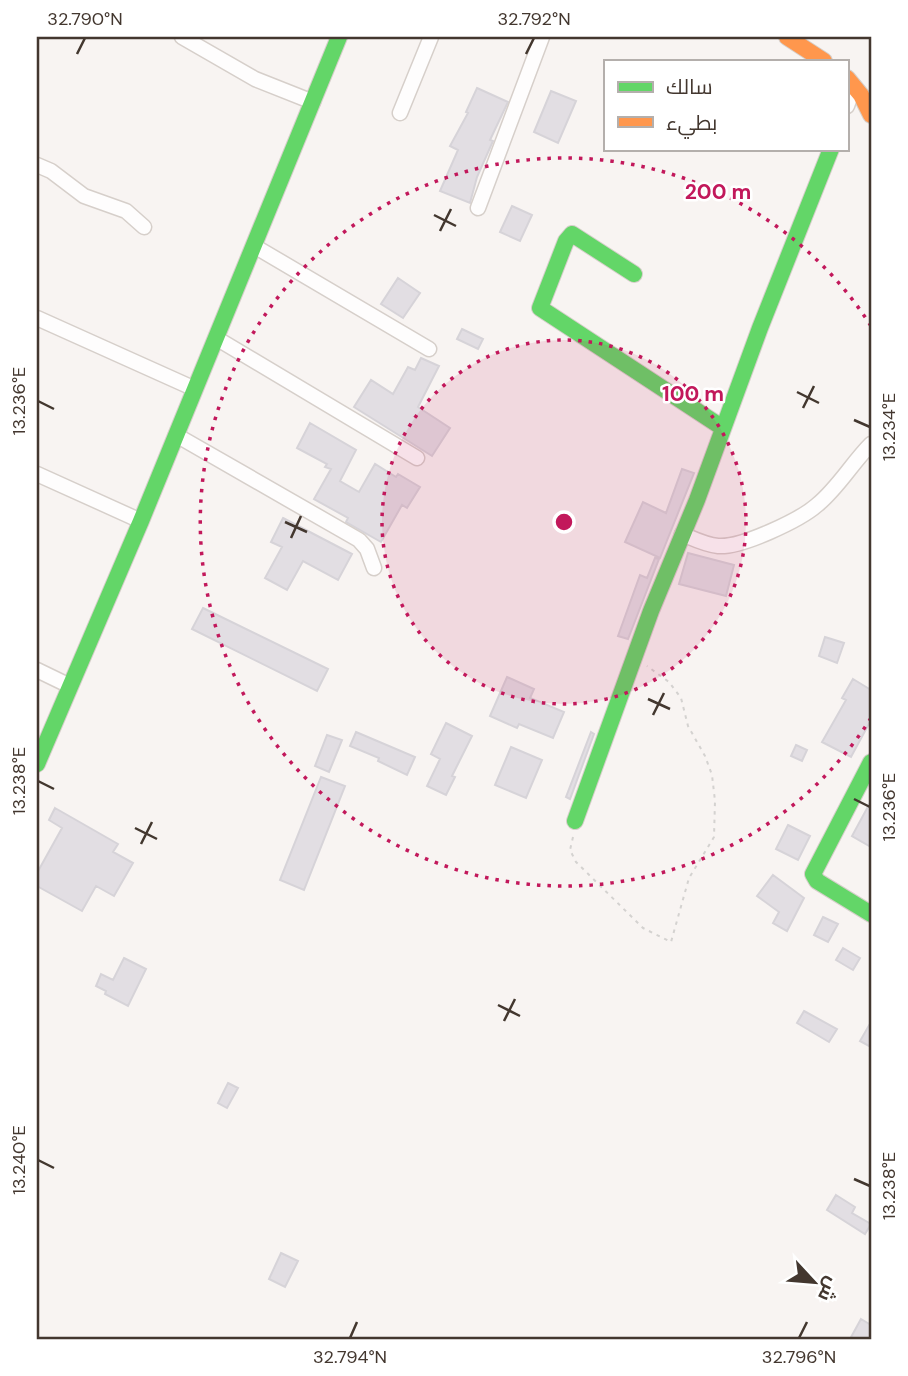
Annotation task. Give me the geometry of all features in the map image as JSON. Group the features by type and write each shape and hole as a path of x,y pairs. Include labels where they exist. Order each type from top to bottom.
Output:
{"street":[{"path":"182,37 255,79 313,102"},
{"path":"37,764 141,521 339,37"},
{"path":"400,113 431,37"},
{"path":"478,208 542,37"},
{"path":"787,37 822,60"},
{"path":"850,82 871,115"},
{"path":"575,821 633,659 697,500 831,150"},
{"path":"37,165 51,171 83,196 126,211 144,227"},
{"path":"634,274 572,234 566,241 540,308 723,428"},
{"path":"254,246 429,349"},
{"path":"37,318 195,389"},
{"path":"216,338 417,458"},
{"path":"176,435 359,540 367,549 374,568"},
{"path":"682,534 719,546 749,541 803,515 819,504 871,444"},
{"path":"37,474 141,521"},
{"path":"37,670 69,686"},
{"path":"871,762 866,785 813,874 817,881 871,914"}],"path":[{"path":"575,821 570,850 576,862 643,928 671,942 689,878 714,837 712,775 688,726 681,698 657,672 633,659"}],"building":[{"path":"477,88 508,102 490,140 493,141 477,177 470,203 440,191 458,150 450,146 468,113 466,112"},
{"path":"551,91 576,101 558,143 534,132"},
{"path":"512,206 532,215 520,241 500,232"},
{"path":"398,278 420,293 403,318 381,304"},
{"path":"462,329 483,339 478,349 457,339"},
{"path":"421,358 439,366 418,407 450,428 432,456 354,407 371,380 393,394 408,367 415,370"},
{"path":"310,423 356,450 340,481 359,492 375,464 420,487 407,508 402,505 381,542 346,522 348,518 314,499 331,469 325,467 327,464 297,448"},
{"path":"682,469 694,473 660,558 625,542 643,502 666,513"},
{"path":"283,518 352,554 338,580 303,561 287,590 265,578 282,547 271,542"},
{"path":"688,553 734,565 726,596 679,584"},
{"path":"655,558 659,559 628,639 618,636 640,575 647,578"},
{"path":"203,608 328,669 317,691 192,629"},
{"path":"825,637 844,643 837,663 819,656"},
{"path":"507,677 534,689 530,698 564,712 553,738 519,724 517,728 490,716"},
{"path":"853,679 871,690 871,720 851,757 822,742 846,700 842,698"},
{"path":"446,723 472,736 452,776 455,777 446,795 427,786 440,759 431,754"},
{"path":"356,732 415,757 407,775 378,761 379,758 350,746"},
{"path":"591,732 594,734 570,799 566,797"},
{"path":"327,735 342,740 329,772 315,766"},
{"path":"796,745 807,750 802,761 791,756"},
{"path":"511,747 542,760 526,798 495,785"},
{"path":"321,777 345,786 304,890 280,880"},
{"path":"871,801 871,847 852,836"},
{"path":"55,808 118,844 113,852 133,863 114,896 96,886 82,911 37,886 37,873 62,828 49,820"},
{"path":"788,825 810,836 798,860 776,849"},
{"path":"773,875 804,898 787,931 773,923 779,912 757,896"},
{"path":"823,917 838,924 828,942 814,935"},
{"path":"843,948 860,958 853,970 836,960"},
{"path":"124,958 146,969 128,1006 96,986 101,974 113,980"},
{"path":"804,1011 837,1029 829,1042 797,1023"},
{"path":"871,1022 871,1047 860,1041"},
{"path":"228,1083 238,1088 227,1108 218,1103"},
{"path":"836,1195 855,1207 852,1213 871,1224 865,1234 827,1210"},
{"path":"281,1253 298,1261 285,1287 269,1279"},
{"path":"861,1319 871,1325 871,1339 850,1339"}],"traffic: fast":[{"path":"37,764 141,521 339,37"},
{"path":"575,821 651,611 697,500 760,328 831,150"},
{"path":"634,274 572,234 566,241 540,308 723,428"},
{"path":"871,762 813,874 817,881 871,914"}],"traffic: slow":[{"path":"787,37 822,60"},
{"path":"848,79 861,95 871,115"}]}
